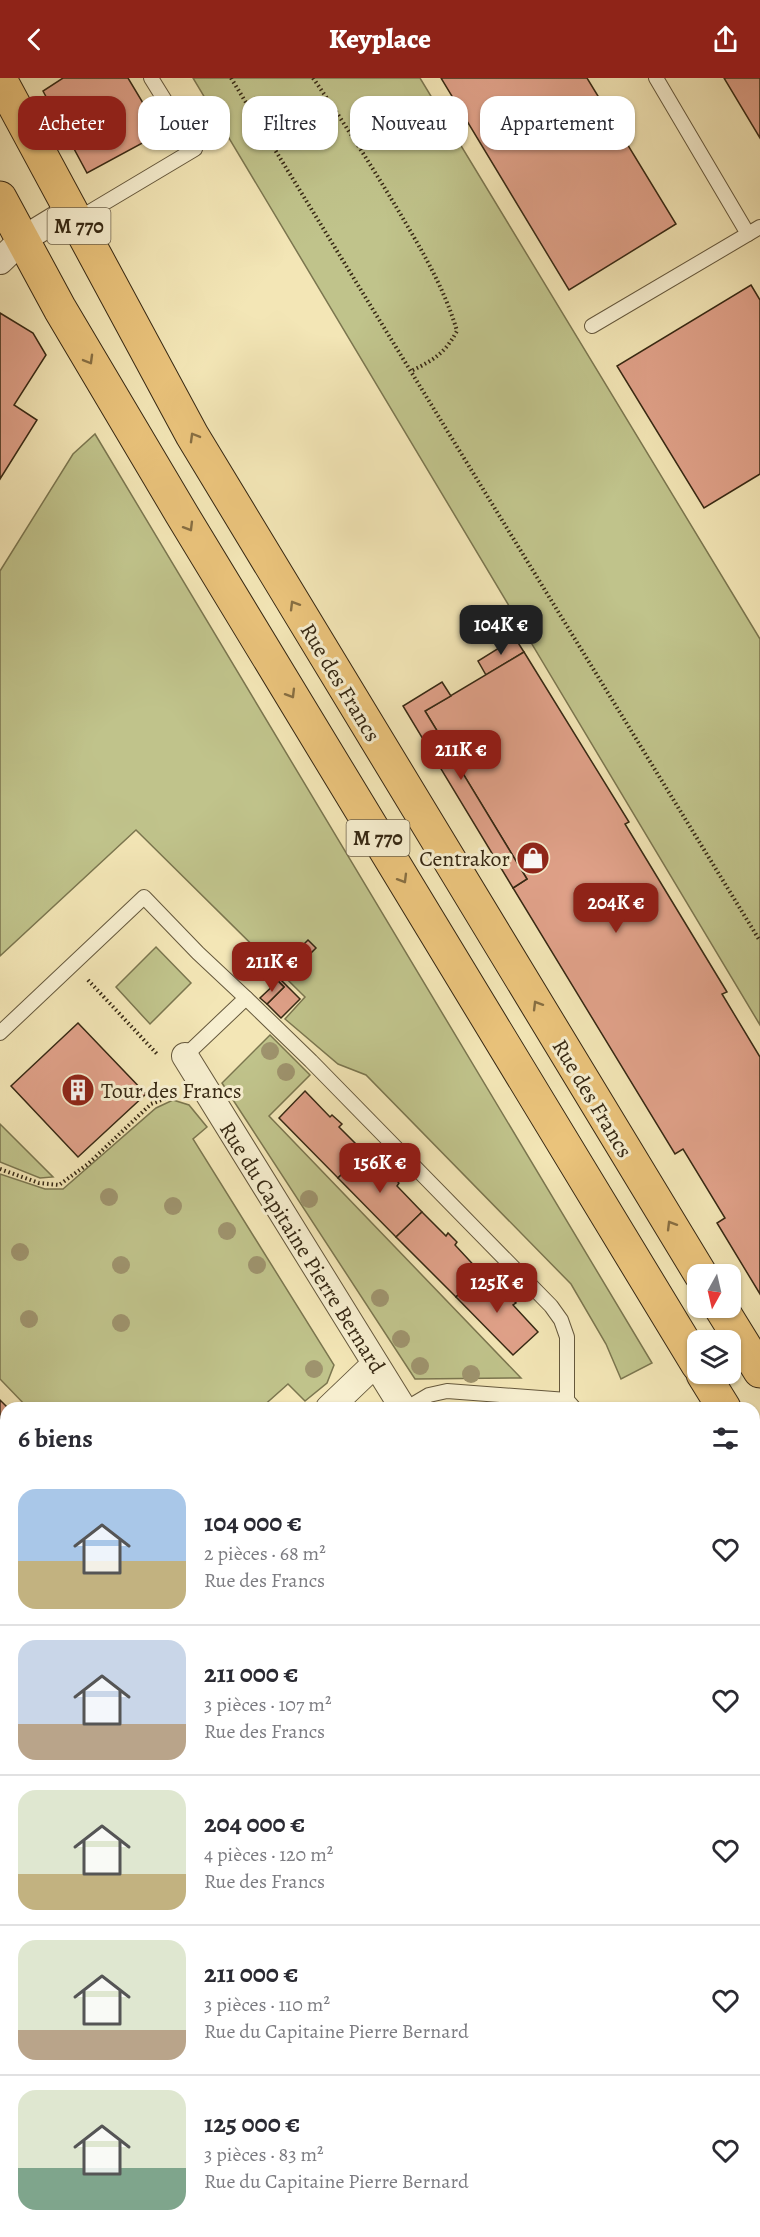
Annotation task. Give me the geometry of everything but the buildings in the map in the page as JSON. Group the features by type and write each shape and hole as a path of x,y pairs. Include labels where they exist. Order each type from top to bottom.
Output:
{"main road":[{"name":"Rue des Francs","path":"0,79 206,459 694,1264"},
{"name":"M 770","path":"0,198 11,250 65,319 687,1347"},
{"path":"728,1318 760,1371"},
{"path":"709,1384 720,1402"}],"street":[{"path":"11,250 74,215"},
{"name":"Rue du Capitaine Pierre Bernard","path":"173,1057 205,1088 375,1364 401,1402"},
{"path":"334,1402 375,1364"}],"lane":[{"path":"74,215 195,149 151,78"},
{"path":"592,326 754,231 656,78"},
{"path":"0,1033 144,897 198,953 311,1061 551,1306 561,1320 567,1337 570,1402"},
{"path":"173,1057 246,998"},
{"path":"416,1402 429,1395 447,1390 552,1402"}],"path":[{"path":"231,78 760,941"},
{"path":"312,78 361,147 423,252 449,305 457,330 447,350 429,363 411,371"},
{"path":"73,964 173,1057"},
{"path":"172,1085 173,1094"},
{"path":"0,1169 39,1183 59,1185 88,1164 151,1104 173,1094 193,1095 205,1088"}],"green space":[{"path":"193,78 420,78 431,96 350,96 350,150 464,150 760,639 760,1025 230,140 230,96 204,96"},
{"path":"95,434 652,1363 621,1379 606,1344 571,1284 366,1075 338,1064 285,1019 305,997 136,830 0,956 0,571 73,454"},
{"path":"156,947 191,983 150,1024 116,987"},
{"path":"270,1035 310,1075 269,1116 521,1378 415,1379 222,1083"},
{"path":"173,1100 189,1105 207,1127 193,1139 334,1365 327,1383 305,1401 288,1384 268,1402 22,1402 0,1379 0,1174 45,1189 63,1189 156,1108"},
{"path":"0,1124 53,1177 40,1178 0,1162"}],"place":[{"name":"Centrakor","path":"533,858"},
{"name":"Tour des Francs","path":"78,1090"}]}
